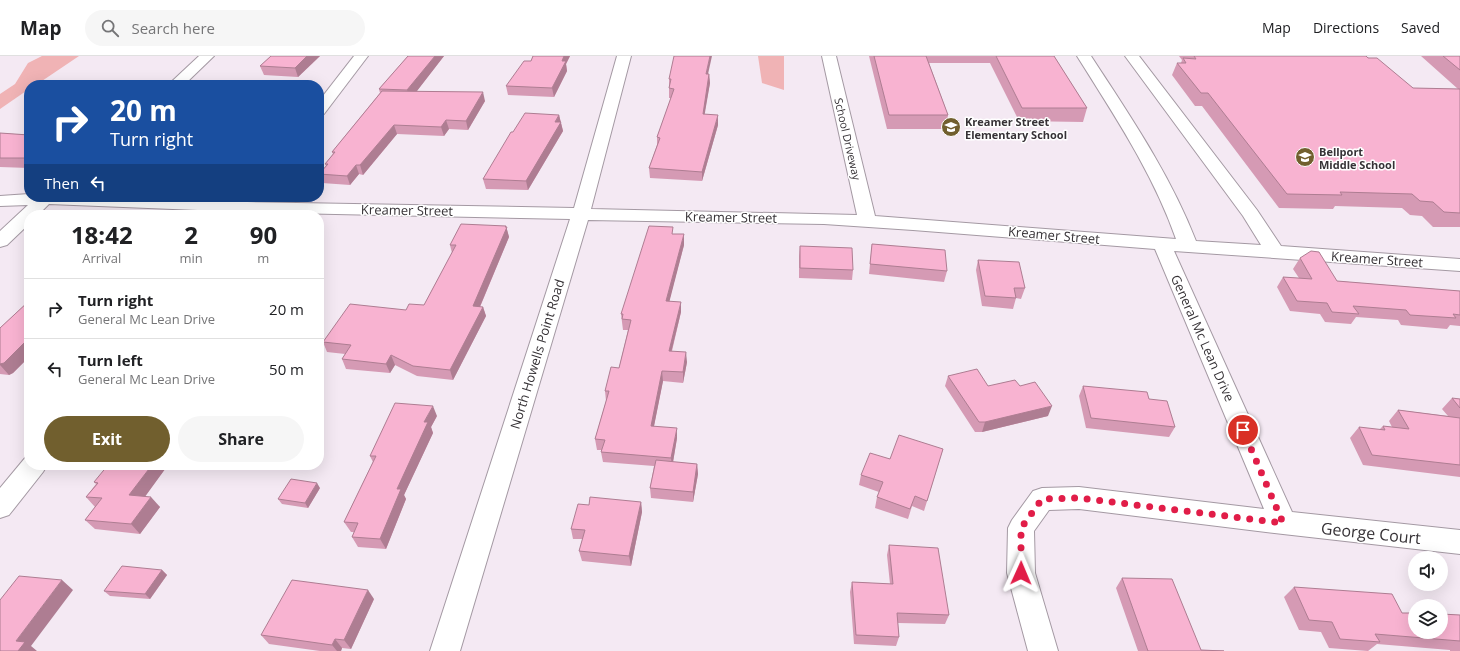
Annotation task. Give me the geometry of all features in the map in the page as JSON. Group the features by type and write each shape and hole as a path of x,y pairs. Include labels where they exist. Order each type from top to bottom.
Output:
{"street":[{"path":"181,80 207,56"},
{"path":"324,105 361,56"},
{"name":"North Howells Point Road","path":"445,651 581,214 624,56"},
{"name":"School Driveway","path":"829,56 867,222"},
{"path":"1084,56 1157,173 1178,215 1188,245"},
{"path":"1132,56 1251,214 1275,252"},
{"name":"Kreamer Street","path":"0,201 24,199"},
{"path":"33,210 42,202"},
{"name":"Kreamer Street","path":"146,202 247,206 867,222 1460,265"},
{"path":"0,240 24,218"},
{"name":"General Mc Lean Drive","path":"1162,244 1283,523"},
{"path":"0,507 30,470"},
{"path":"1043,651 1021,573 1021,528 1042,499 1079,498 1283,523"},
{"name":"George Court","path":"1283,523 1460,542"}],"shaded area":[{"path":"42,56 79,56 43,80 24,80 24,92 0,109 0,94 15,84 28,63"},
{"path":"758,56 784,56 784,90 762,83"}],"building":[{"path":"271,56 307,56 295,68 260,66"},
{"path":"408,56 435,56 407,90 379,89"},
{"path":"533,56 564,56 562,61 566,61 552,88 506,86 524,61 531,61"},
{"path":"674,56 710,56 706,74 709,74 703,114 718,115 702,172 649,168 660,138 657,137 674,89 669,88 671,79 669,79"},
{"path":"874,56 926,56 948,115 889,115"},
{"path":"996,56 1054,56 1087,108 1022,108"},
{"path":"1194,56 1366,56 1368,58 1377,58 1413,88 1460,89 1460,213 1444,212 1433,202 1420,201 1412,194 1340,192 1342,195 1287,194 1208,93 1201,93 1177,63 1186,63 1183,58 1196,59"},
{"path":"1443,56 1460,56 1460,70"},
{"path":"382,91 483,92 466,121 446,120 441,127 394,125 360,165 356,165 347,176 324,174 324,168 328,164 325,164 335,152 332,152"},
{"path":"525,113 559,115 555,122 561,122 526,181 483,179 511,132 513,132"},
{"path":"0,133 24,135 24,158 0,158"},
{"path":"461,224 507,227 473,306 483,307 450,370 413,366 391,355 386,364 342,359 351,345 324,342 350,304 406,310 409,304 424,305 456,245 450,245"},
{"path":"649,226 673,227 672,234 684,234 666,301 681,302 669,351 686,352 683,372 662,371 651,426 677,428 671,458 601,452 605,440 595,439 609,391 605,391 611,367 619,368 631,320 622,319 623,314 621,314"},
{"path":"872,244 945,250 947,271 870,264"},
{"path":"800,246 852,248 853,270 800,268"},
{"path":"1311,251 1319,252 1337,281 1460,291 1460,315 1453,314 1456,318 1410,315 1406,310 1353,306 1359,314 1332,312 1327,303 1297,301 1283,277 1312,279 1300,258"},
{"path":"978,260 1019,262 1025,288 1014,288 1016,298 985,296"},
{"path":"24,306 24,343 4,363 0,364 0,328"},
{"path":"977,369 988,386 1015,380 1020,386 1035,382 1052,406 985,422 979,422 948,376"},
{"path":"1083,386 1147,392 1149,399 1167,401 1175,427 1091,418"},
{"path":"1452,398 1460,399 1460,408"},
{"path":"395,403 433,406 424,422 428,422 397,489 401,489 380,539 352,537 358,523 344,522 376,456 370,456"},
{"path":"1398,410 1460,418 1460,465 1372,455 1359,427 1385,430 1383,426 1409,429"},
{"path":"899,435 943,449 927,501 915,496 910,509 877,497 883,482 861,475 870,453 890,459"},
{"path":"656,460 697,464 693,492 650,488"},
{"path":"104,470 148,470 129,495 151,497 131,524 85,520 102,498 86,497 98,483 94,482"},
{"path":"291,479 317,483 305,503 278,499"},
{"path":"590,497 641,502 629,556 579,551 585,530 571,529 578,504 589,505"},
{"path":"889,545 938,548 949,615 897,613 899,637 856,635 852,582 893,584"},
{"path":"122,566 162,570 145,594 104,591"},
{"path":"19,576 62,580 16,641 25,642 18,651 0,651 0,600"},
{"path":"1122,578 1172,579 1201,650 1224,651 1148,651"},
{"path":"292,580 368,590 344,640 335,639 332,645 261,635"},
{"path":"1294,587 1392,594 1402,613 1408,613 1408,637 1375,634 1380,642 1340,639 1332,622 1309,620"},
{"path":"1448,614 1460,615 1460,641 1436,639 1448,639"}],"place":[{"name":"Kreamer Street Elementary School","path":"951,127"},
{"name":"Bellport Middle School","path":"1305,157"}],"route":[{"path":"1021,573 1021,528 1042,499 1079,498 1283,523 1243,430"}]}
